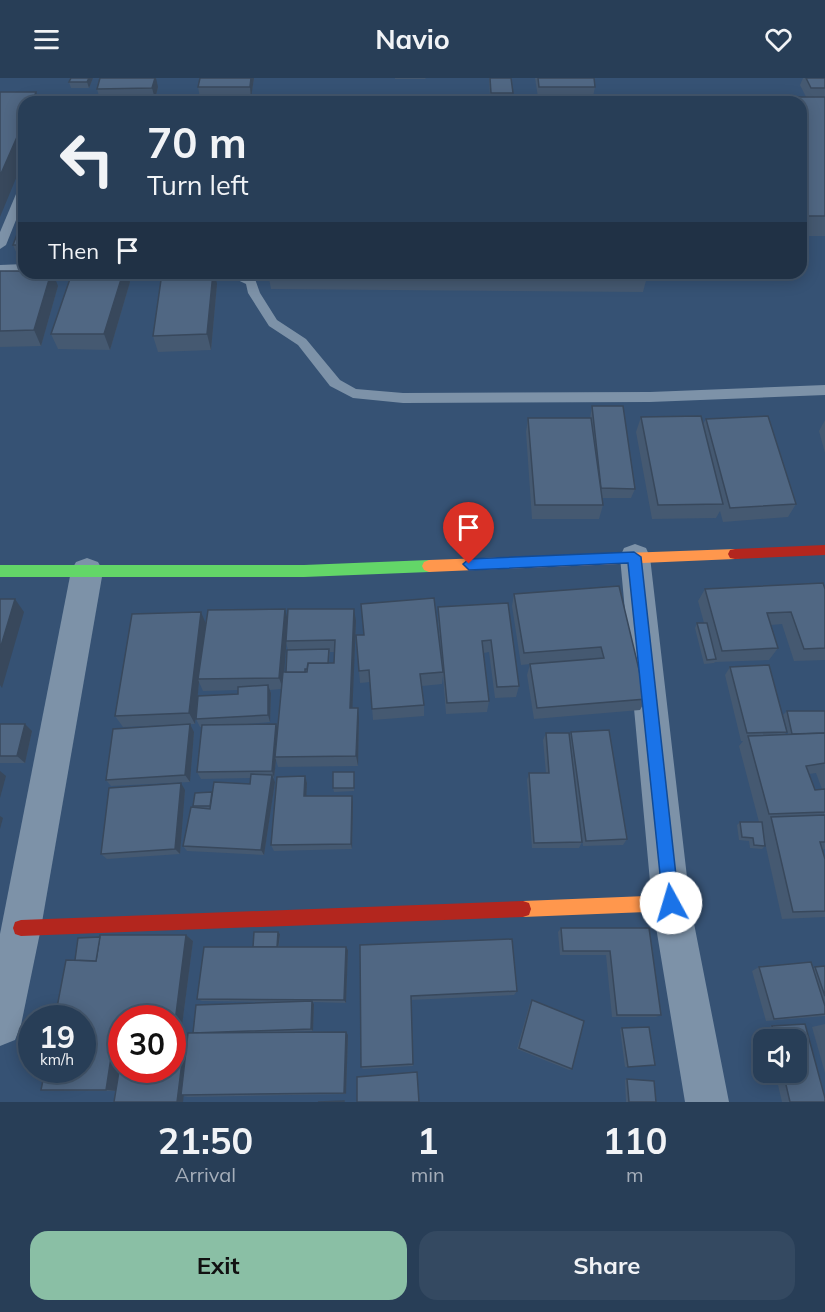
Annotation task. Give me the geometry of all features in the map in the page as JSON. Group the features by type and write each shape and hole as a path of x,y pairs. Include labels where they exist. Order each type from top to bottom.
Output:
{"street":[{"path":"0,571 304,571 825,550"},
{"path":"634,557 671,903 707,1102"},
{"path":"0,1025 21,928 87,571"},
{"path":"21,928 671,903"}],"lane":[{"path":"0,245 18,202"},
{"path":"0,269 18,268"},
{"path":"244,279 251,282 254,293 273,323 302,342 334,383 353,393 403,398 650,398 825,390"}],"building":[{"path":"71,78 89,78 87,82 69,82"},
{"path":"100,78 155,78 152,88 97,89"},
{"path":"200,78 251,78 250,87 198,87"},
{"path":"490,78 511,78 513,93 491,93"},
{"path":"538,78 594,78 595,87 539,87"},
{"path":"806,78 825,78 825,88 811,88"},
{"path":"0,92 36,92 34,96 18,96 18,135 0,176"},
{"path":"807,97 825,97 825,216 807,216"},
{"path":"18,232 18,245 13,245"},
{"path":"0,271 18,271 18,279 49,279 34,330 0,331"},
{"path":"70,279 121,279 104,334 51,334"},
{"path":"161,279 212,279 207,334 153,336"},
{"path":"592,406 623,406 635,489 601,488"},
{"path":"701,416 723,504 658,505 641,417"},
{"path":"768,416 796,504 730,508 706,419"},
{"path":"528,418 591,418 603,505 535,505"},
{"path":"823,583 825,589 825,648 804,649 791,612 767,613 778,648 722,651 705,589"},
{"path":"619,586 646,699 537,708 530,664 604,658 601,647 524,653 514,594"},
{"path":"434,598 443,672 420,674 424,705 372,709 369,670 359,671 356,635 364,635 361,604"},
{"path":"0,599 15,599 0,649"},
{"path":"508,603 519,686 497,687 491,640 482,641 489,701 447,703 438,607"},
{"path":"285,609 279,678 198,679 208,610"},
{"path":"288,609 354,609 350,708 358,708 356,756 275,757 283,672 307,672 308,663 334,663 335,640 286,641"},
{"path":"201,612 189,713 115,716 132,614"},
{"path":"697,623 707,623 716,659 707,660"},
{"path":"329,649 328,663 308,663 305,672 286,672 287,650"},
{"path":"769,665 787,732 747,733 730,667"},
{"path":"268,685 268,715 196,719 198,696 238,694 238,687"},
{"path":"787,711 825,711 825,733 792,734"},
{"path":"0,724 25,724 17,756 0,756"},
{"path":"190,724 185,775 106,780 113,729"},
{"path":"276,724 272,771 197,772 202,725"},
{"path":"609,730 627,839 586,841 571,732"},
{"path":"546,733 569,733 582,842 534,843 529,773 549,773"},
{"path":"825,733 825,763 806,766 815,790 825,789 825,812 769,814 748,736"},
{"path":"333,772 354,772 354,788 333,788"},
{"path":"251,774 272,775 261,850 183,846 191,807 210,809 214,782 250,784"},
{"path":"305,776 304,796 352,796 351,844 271,845 277,777"},
{"path":"181,783 175,849 101,854 109,788"},
{"path":"212,792 210,806 193,806 195,793"},
{"path":"825,815 825,842 820,842 825,859 825,911 793,912 771,817"},
{"path":"740,822 762,822 765,846 754,845 753,838 742,837"},
{"path":"561,928 649,928 661,1015 617,1015 610,951 563,951"},
{"path":"254,932 278,932 277,947 253,947"},
{"path":"100,935 186,935 177,1005 108,1005 106,1090 41,1090 42,1083 96,1083 96,1005 57,1005 66,960 96,961"},
{"path":"100,937 96,961 75,960 78,938"},
{"path":"512,939 517,991 411,996 413,1064 361,1067 360,945"},
{"path":"204,947 346,947 344,1000 197,999"},
{"path":"811,962 825,1006 825,1014 774,1019 759,967"},
{"path":"825,966 825,996 815,967"},
{"path":"532,1000 584,1021 572,1069 519,1048"},
{"path":"312,1001 311,1029 193,1033 196,1005"},
{"path":"805,1024 806,1029 773,1029 772,1026"},
{"path":"649,1027 655,1065 628,1067 622,1028"},
{"path":"807,1031 825,1102 790,1102 786,1083 807,1083"},
{"path":"346,1032 344,1093 181,1095 182,1083 186,1083 188,1033"},
{"path":"417,1072 419,1102 357,1102 357,1077"},
{"path":"627,1079 654,1081 656,1102 629,1102"},
{"path":"117,1083 179,1083 177,1102 114,1102"}],"traffic: fast":[{"path":"0,571 304,571 429,566"}],"traffic: slow":[{"path":"429,566 735,554"},
{"path":"523,909 671,903"}],"traffic: jam":[{"path":"735,554 825,550"},
{"path":"21,928 523,909"}],"route":[{"path":"469,564 634,557 671,903"}]}
